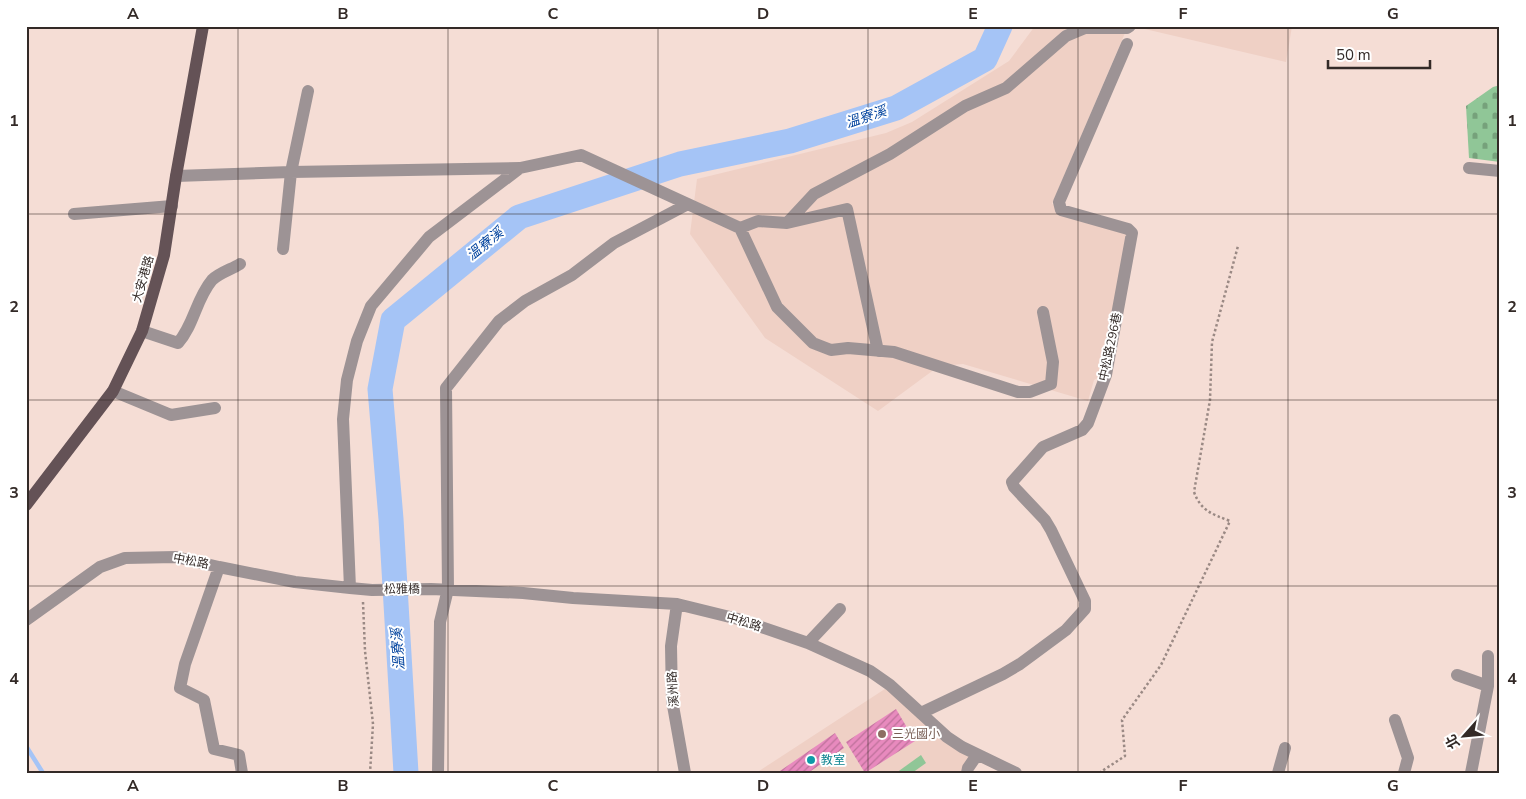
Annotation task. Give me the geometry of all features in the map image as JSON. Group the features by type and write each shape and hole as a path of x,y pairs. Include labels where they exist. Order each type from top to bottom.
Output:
{"main road":[{"name":"大安港路","path":"28,499 113,391 142,331 164,255 203,26"}],"street":[{"path":"787,223 814,194 890,154 965,106 1006,88 1066,36 1085,28 1128,28 1130,26"},
{"name":"中松路296巷","path":"921,713 1020,664 1066,630 1086,606 1051,530 1045,520 1014,487 1012,482 1043,447 1086,427 1106,376 1132,233 1128,228 1061,210 1059,202 1127,44"},
{"path":"283,249 290,172 308,91"},
{"path":"176,176 520,168 581,155 740,228 777,307 813,343 831,350 848,348 894,352 1018,392 1030,392 1051,384 1053,362 1043,312"},
{"path":"361,589 343,420 347,380 357,341 371,306 429,237 520,168"},
{"path":"1469,168 1500,170"},
{"path":"438,773 440,622 448,589 446,388 499,321 525,301 572,275 614,243 688,204"},
{"path":"74,214 172,206"},
{"path":"740,228 758,221 787,223 847,209 878,351"},
{"path":"142,331 178,343 184,336 201,298 213,279 240,264"},
{"path":"113,391 171,415 215,408"},
{"name":"中松路","path":"26,620 100,567 125,558 176,557 294,582 361,589"},
{"path":"219,567 184,664 180,688 204,700 214,749 239,755 242,773"},
{"name":"松雅橋","path":"361,589 431,589"},
{"name":"中松路","path":"431,589 523,592 573,598 677,604 738,619 808,643 870,671 890,685 947,736 977,755 1016,773"},
{"name":"溪州路","path":"677,604 671,646 672,700 685,773"},
{"path":"808,643 840,609"},
{"path":"1470,773 1488,686 1488,656"},
{"path":"1457,675 1488,686"},
{"path":"1395,720 1408,758 1404,773"},
{"path":"1278,773 1285,748"},
{"path":"967,773 968,768 977,755"}],"path":[{"path":"1099,773 1125,756 1122,720 1161,664 1230,521 1210,513 1198,502 1194,492 1210,400 1212,342 1238,246"},
{"path":"361,589 373,724 370,773"}],"shaded area":[{"path":"1035,26 1128,26 1052,204 1128,230 1103,375 1094,380 1088,401 963,364 939,366 878,411 765,338 690,234 697,179 886,133 912,122 1009,61"},
{"path":"1132,26 1292,26 1286,62"},
{"name":"三光國小","path":"891,685 979,757 968,773 756,773"}],"green space":[{"path":"1500,85 1500,162 1469,158 1466,106 1493,87"},
{"path":"921,755 926,763 912,773 896,773"}],"building":[{"path":"896,709 915,741 865,773 846,742"},
{"name":"教室","path":"835,733 844,748 808,773 777,773"}],"waterway":[{"name":"溫寮溪","path":"406,773 391,519 380,389 393,320 519,217 680,164 790,141 896,108 985,59 1000,26"},
{"path":"26,746 43,773"}],"place":[{"name":"三光國小","path":"882,734"},
{"name":"教室","path":"811,760"}]}
